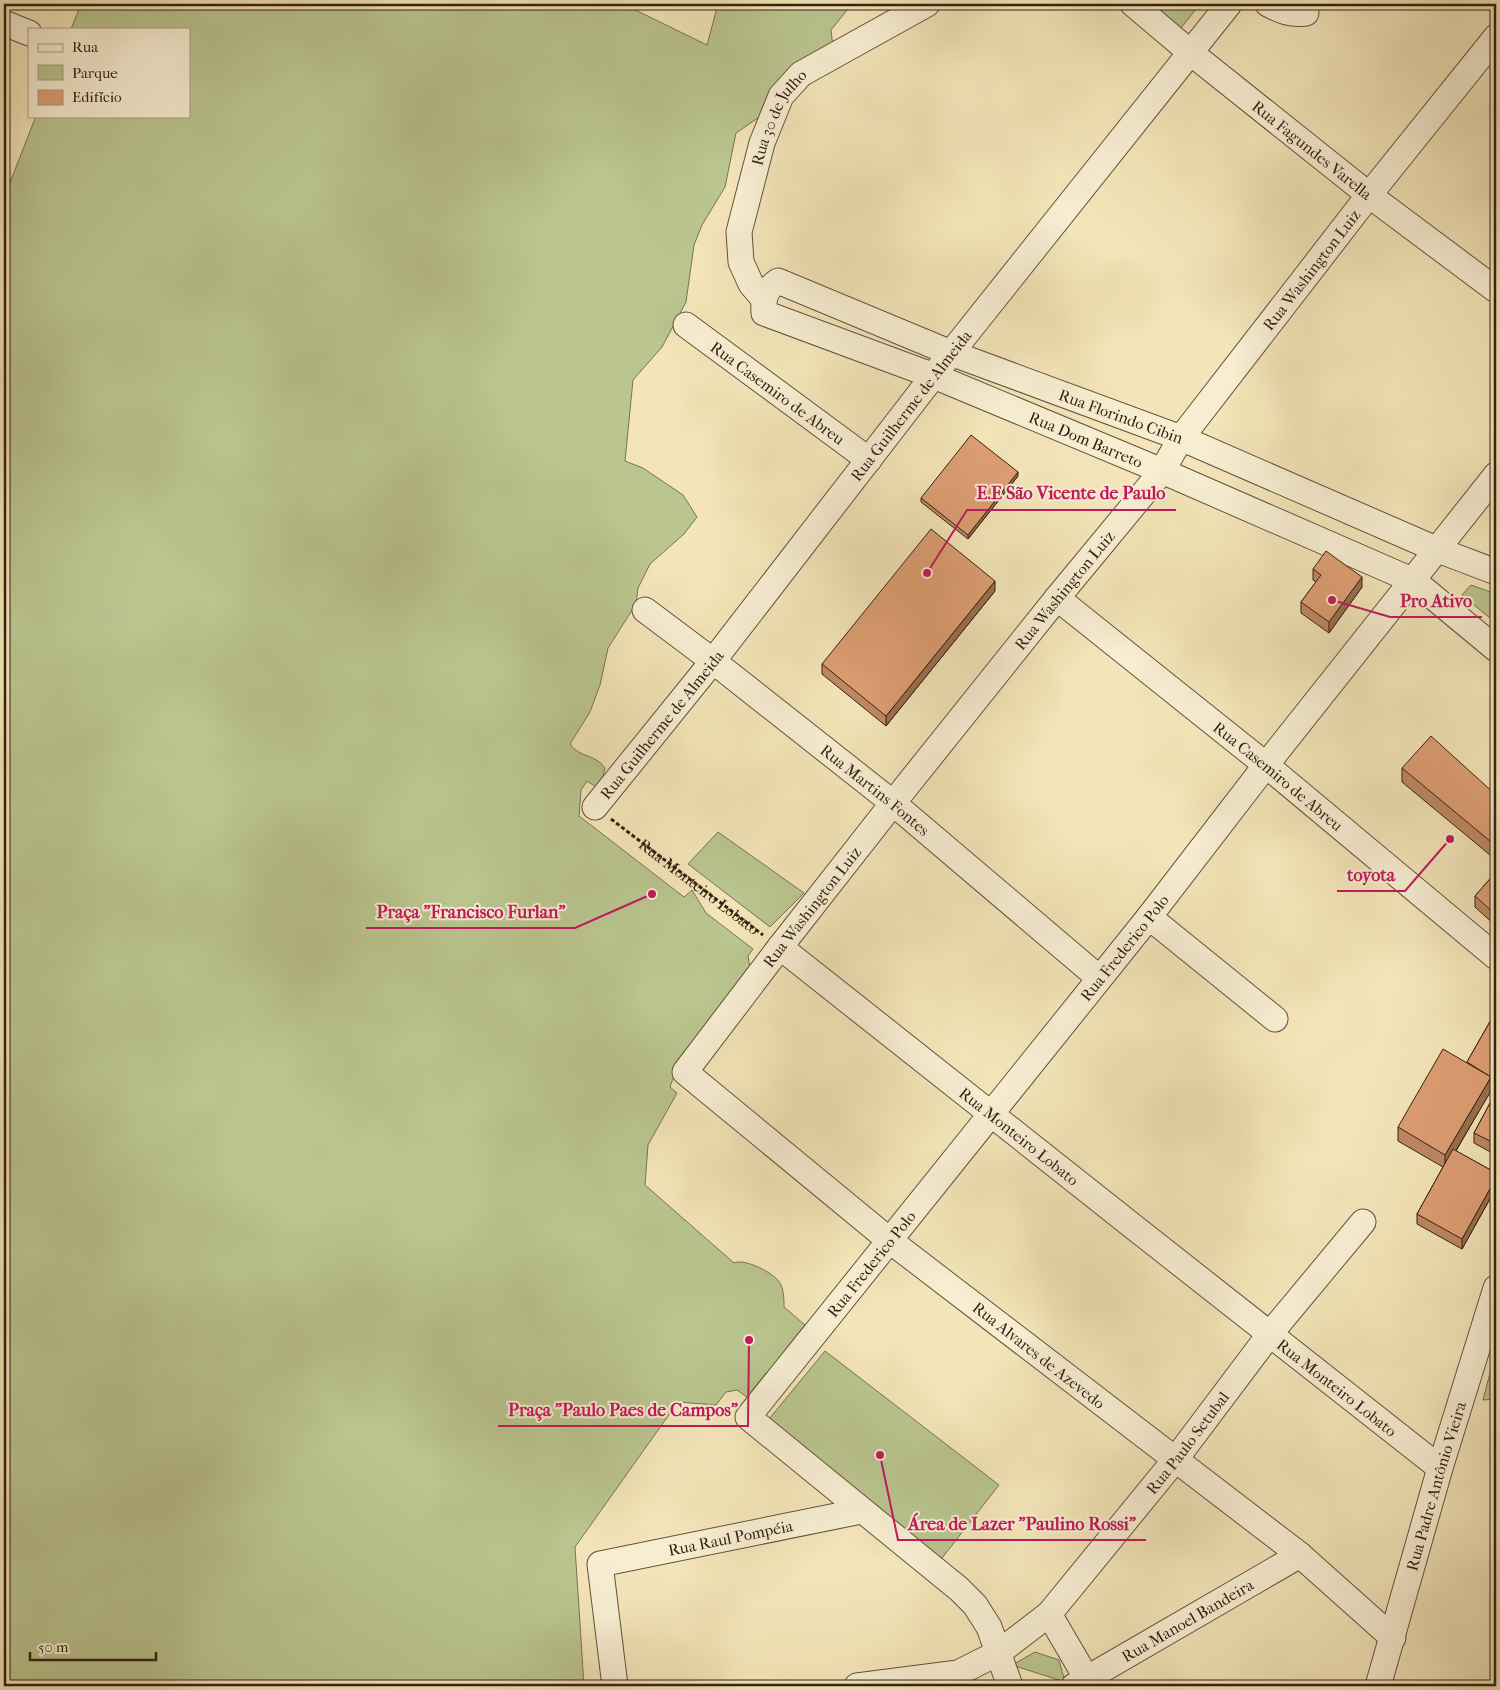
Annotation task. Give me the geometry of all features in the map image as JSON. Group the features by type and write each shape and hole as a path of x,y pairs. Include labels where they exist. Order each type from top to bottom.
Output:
{"street":[{"name":"Rua 30 de Julho","path":"763,306 741,262 739,232 762,143 781,96 801,74 927,4"},
{"name":"Rua Fagundes Varella","path":"1133,4 1369,196 1496,290"},
{"name":"Rua Guilherme de Almeida","path":"595,807 713,661 951,353 1229,4"},
{"path":"1268,4 1284,12 1306,13"},
{"path":"4,23 28,33"},
{"name":"Rua Washington Luiz","path":"685,1072 892,804 1057,598 1162,471 1181,438 1369,196 1496,37"},
{"name":"Rua Florindo Cibin","path":"763,306 769,288 778,281 951,353 1181,438 1438,550 1496,572"},
{"name":"Rua Dom Barreto","path":"763,306 1162,471 1414,581 1496,649"},
{"name":"Rua Casemiro de Abreu","path":"686,325 869,460"},
{"name":"Rua Frederico Polo","path":"861,1511 748,1417 1149,917 1266,765 1414,581 1496,475"},
{"name":"Rua Casemiro de Abreu","path":"1057,598 1266,765 1496,956"},
{"name":"Rua Martins Fontes","path":"645,610 713,661 892,804 1099,978"},
{"path":"1149,917 1275,1019"},
{"name":"Rua Monteiro Lobato","path":"780,948 1440,1468"},
{"name":"Rua Alvares de Azevedo","path":"685,1072 889,1240 1300,1555 1393,1638"},
{"name":"Rua Paulo Setubal","path":"856,1686 958,1673 998,1653 1049,1614 1175,1460 1269,1335 1363,1222"},
{"name":"Rua Padre Antônio Vieira","path":"1378,1686 1440,1468 1496,1288"},
{"path":"861,1511 975,1605 989,1627 1010,1686"},
{"name":"Rua Raul Pompéia","path":"615,1686 600,1564 861,1511"},
{"name":"Rua Manoel Bandeira","path":"1081,1683 1300,1555"},
{"path":"1049,1614 1081,1683"}],"path":[{"name":"Rua Monteiro Lobato","path":"595,807 780,948"}],"green space":[{"path":"81,4 623,4 707,45 718,4 852,4 831,30 833,47 799,90 736,133 725,187 702,225 694,245 686,302 662,347 633,380 625,461 643,468 683,495 697,517 684,534 650,564 638,588 636,604 608,648 600,685 590,712 570,744 573,748 602,764 605,768 601,785 596,787 587,781 581,790 579,816 684,897 692,890 706,913 753,949 748,956 752,980 676,1070 670,1087 677,1093 648,1145 645,1185 734,1263 752,1264 777,1279 782,1289 784,1307 805,1325 775,1366 766,1373 747,1397 737,1390 726,1392 716,1405 678,1402 575,1547 584,1686 4,1686 4,198 35,118 190,118 190,28 71,28"},
{"path":"1148,4 1200,4 1177,33"},
{"path":"1471,585 1496,594 1496,623 1462,595"},
{"path":"718,832 804,893 770,927 688,864"},
{"path":"1496,1350 1496,1399 1483,1400"},
{"path":"825,1351 999,1485 935,1567 764,1425"},
{"path":"1035,1652 1059,1660 1065,1682 1012,1665"}],"building":[{"path":"971,435 1018,472 968,535 921,498"},
{"path":"931,529 995,581 886,716 822,664"},
{"path":"1326,551 1362,577 1329,622 1301,602 1321,575 1313,569"},
{"path":"1431,736 1496,795 1496,846 1402,768"},
{"path":"1496,872 1496,915 1475,896"},
{"path":"1496,1011 1496,1070 1491,1080 1491,1077 1467,1062"},
{"path":"1443,1049 1491,1077 1445,1155 1398,1127"},
{"path":"1496,1092 1496,1144 1474,1133"},
{"path":"1453,1149 1496,1173 1496,1178 1462,1239 1417,1214"}],"place":[{"name":"E.E São Vicente de Paulo","path":"927,573"},
{"name":"Pro Ativo","path":"1332,600"},
{"name":"toyota","path":"1450,839"},
{"name":"Praça \"Francisco Furlan\"","path":"652,894"},
{"name":"Praça \"Paulo Paes de Campos\"","path":"749,1340"},
{"name":"Área de Lazer \"Paulino Rossi\"","path":"880,1455"}]}
